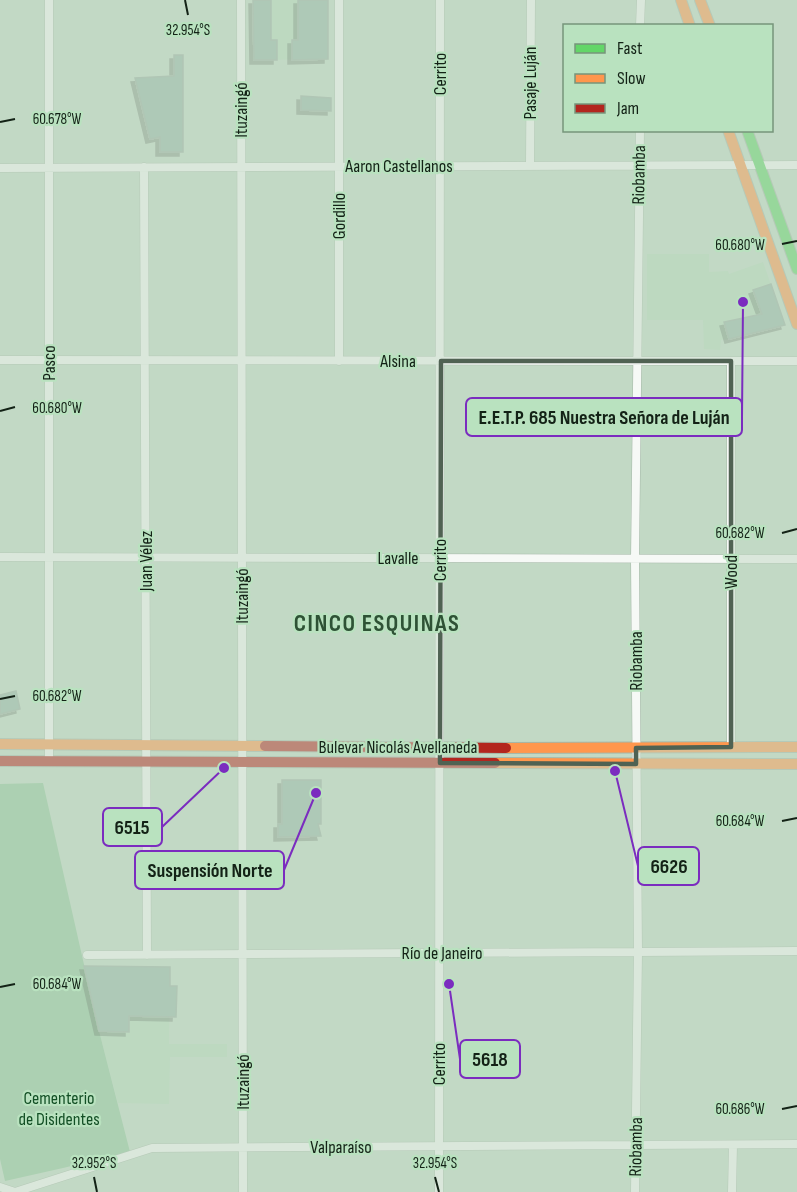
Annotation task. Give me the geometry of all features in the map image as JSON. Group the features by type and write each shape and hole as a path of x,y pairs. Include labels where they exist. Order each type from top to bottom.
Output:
{"main road":[{"path":"681,0 689,24"},
{"path":"700,0 709,24"},
{"path":"729,132 797,324"},
{"path":"748,132 797,269"},
{"name":"Bulevar Nicolás Avellaneda","path":"0,744 440,748 797,747"},
{"name":"Bulevar Nicolás Avellaneda","path":"0,761 797,764"}],"street":[{"name":"Pasco","path":"49,0 49,762"},
{"name":"Ituzaingó","path":"241,0 243,1192"},
{"name":"Gordillo","path":"339,0 339,361"},
{"name":"Cerrito","path":"439,1192 440,0"},
{"name":"Pasaje Luján","path":"530,166 531,0"},
{"path":"640,24 641,0"},
{"name":"Riobamba","path":"635,1192 638,952 635,559 639,132"},
{"name":"Aaron Castellanos","path":"0,168 797,165"},
{"name":"Juan Vélez","path":"144,167 147,955"},
{"name":"Alsina","path":"0,360 797,361"},
{"name":"Wood","path":"731,361 731,747"},
{"name":"Lavalle","path":"0,557 797,559"},
{"name":"Río de Janeiro","path":"87,955 797,951"},
{"name":"Valparaíso","path":"0,1187 15,1192 152,1148 797,1144"},
{"path":"732,1192 733,1145"}],"highlighted area":[{"path":"441,361 731,361 731,747 636,748 636,764 440,763"}],"shaded area":[{"path":"253,0 328,0 328,59 253,60"},
{"path":"647,254 709,254 709,272 728,271 729,274 763,262 785,325 721,340 720,350 704,349 703,320 647,320"},
{"path":"84,966 170,967 169,1044 227,1044 227,1057 170,1057 169,1104 118,1103"}],"green space":[{"name":"Cementerio de Disidentes","path":"43,783 99,1031 130,1152 5,1181 0,1159 0,784"}],"building":[{"path":"253,0 271,0 271,40 277,40 277,60 254,60"},
{"path":"298,0 328,0 328,59 292,60 292,40 298,40"},
{"path":"174,55 183,55 183,152 160,152 160,137 150,139 135,78 174,76"},
{"path":"301,96 331,98 331,111 301,110"},
{"path":"771,284 785,325 729,339 724,322 762,314 753,290"},
{"path":"16,691 20,709 0,714 0,695"},
{"path":"282,780 321,780 321,824 318,824 321,836 278,837 278,824 282,824"},
{"path":"84,966 170,967 170,986 177,986 176,1017 129,1016 129,1032 99,1031"}],"traffic: fast":[{"path":"748,132 797,269"}],"traffic: slow":[{"path":"681,0 689,24"},
{"path":"700,0 709,24"},
{"path":"729,132 797,324"},
{"path":"0,744 265,746"},
{"path":"506,748 797,747"},
{"path":"495,763 797,764"}],"traffic: jam":[{"path":"265,746 506,748"},
{"path":"0,761 495,763"}],"place":[{"name":"E.E.T.P. 685 Nuestra Señora de Luján","path":"743,302"},
{"name":"6515","path":"224,768"},
{"name":"6626","path":"615,771"},
{"name":"Suspensión Norte","path":"316,793"},
{"name":"5618","path":"449,984"}],"district":[{"name":"CINCO ESQUINAS","path":"377,623"}]}
